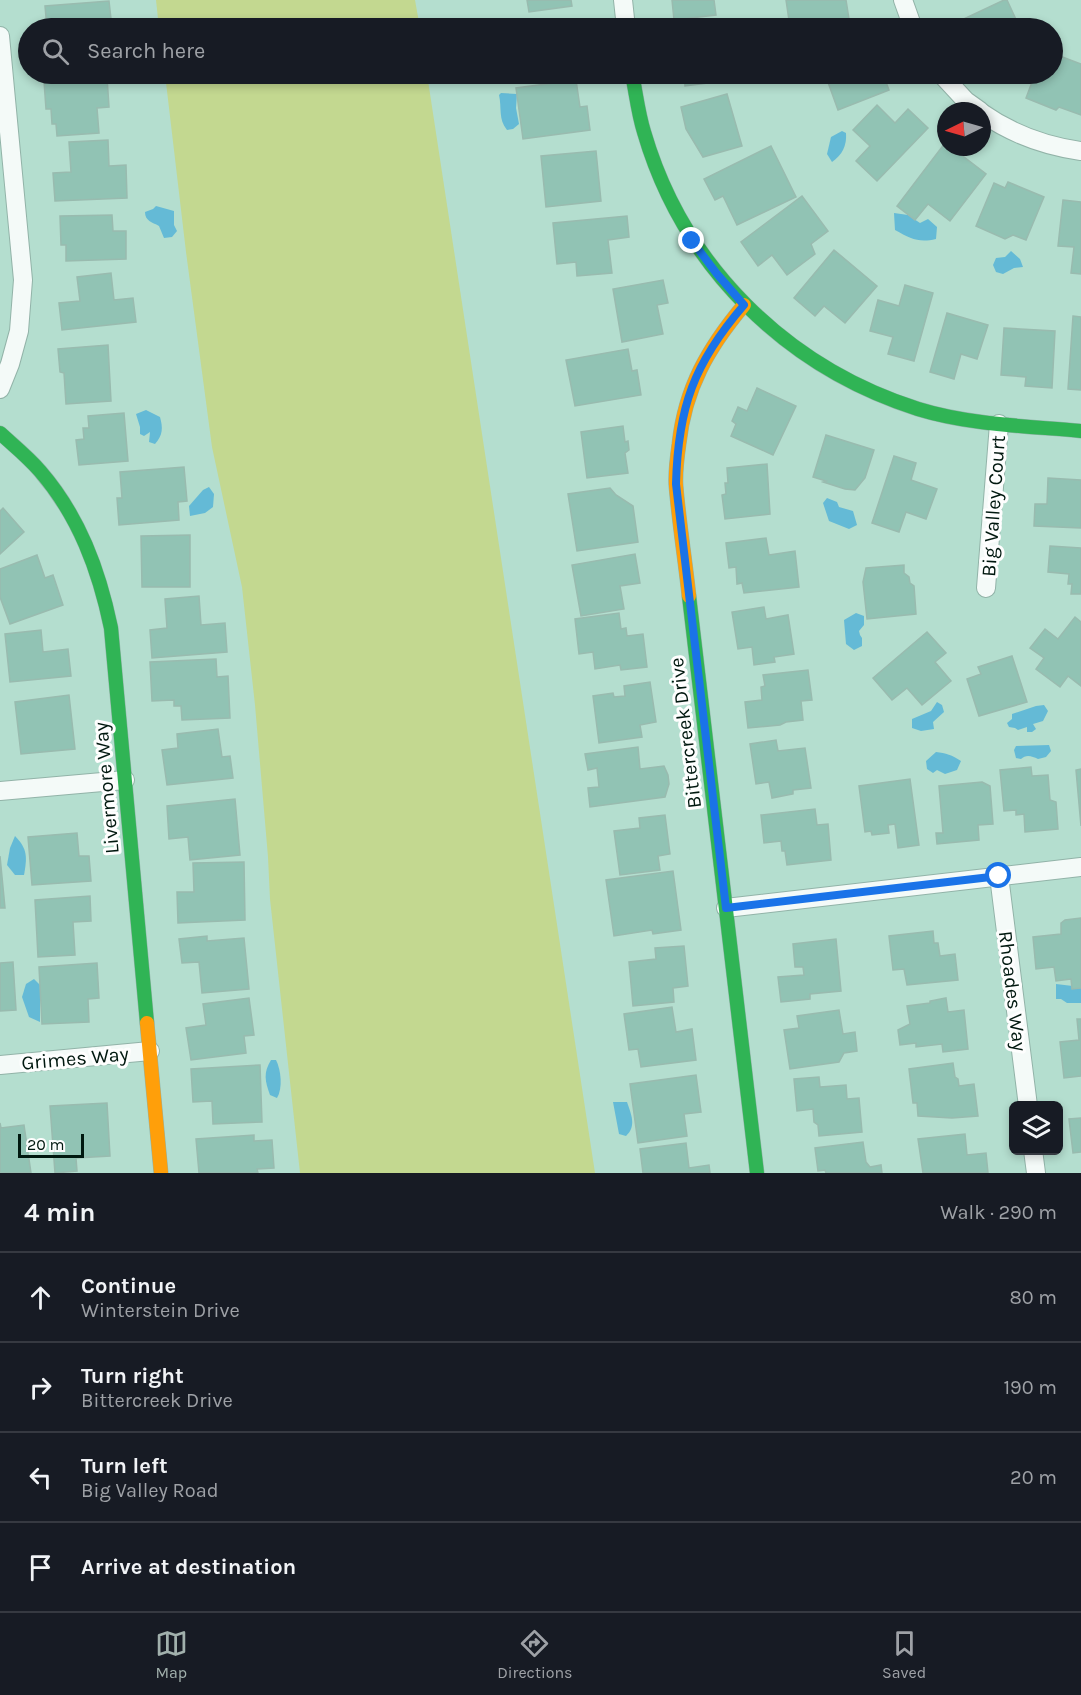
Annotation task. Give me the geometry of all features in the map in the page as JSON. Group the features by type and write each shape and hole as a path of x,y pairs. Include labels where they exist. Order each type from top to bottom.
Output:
{"street":[{"path":"623,0 625,18"},
{"path":"903,0 909,18"},
{"path":"0,36 23,280 19,331 0,389"},
{"path":"634,84 642,125 654,165 671,204 692,241 717,274 744,305 771,330 805,356 850,382 919,409 960,419 1081,431"},
{"path":"950,84 969,102"},
{"path":"991,118 1022,136 1043,144 1081,151"},
{"name":"Bittercreek Drive","path":"744,305 706,355 692,385 682,417 676,473 757,1173"},
{"name":"Big Valley Court","path":"986,588 999,424"},
{"name":"Livermore Way","path":"0,434 23,453 44,476 71,513 97,568 105,597 111,628 161,1173"},
{"path":"0,791 125,780"},
{"path":"726,908 1081,867"},
{"name":"Rhoades Way","path":"999,876 1027,1101"},
{"name":"Grimes Way","path":"0,1065 150,1050"},
{"path":"1034,1155 1036,1173"}],"green space":[{"path":"156,0 415,0 418,18 158,18"},
{"path":"166,84 429,84 595,1173 300,1173 270,899 255,705 242,587 212,447"}],"water":[{"path":"501,93 517,94 516,108 519,124 513,129 507,130 502,122 499,95"},
{"path":"842,131 846,133 845,146 832,162 827,154 831,137"},
{"path":"156,206 174,211 174,225 177,231 172,237 164,238 159,226 146,217 145,212"},
{"path":"894,213 908,215 920,223 928,219 937,227 936,239 925,241 915,239 895,230"},
{"path":"1011,251 1020,259 1023,267 1014,268 1003,274 996,272 993,265 996,258 1005,257"},
{"path":"146,410 160,417 162,431 155,444 149,442 150,432 144,436 140,434 136,414"},
{"path":"209,487 214,494 213,507 205,513 190,516 189,506 203,490"},
{"path":"827,498 837,502 839,507 853,511 857,525 849,529 829,521 823,503"},
{"path":"856,613 864,616 864,625 859,631 862,646 854,650 846,644 844,620"},
{"path":"937,702 942,705 944,712 933,722 934,729 921,731 912,728 912,719 931,711"},
{"path":"1044,705 1048,711 1043,721 1033,724 1036,729 1032,732 1027,732 1027,727 1018,730 1009,727 1007,723 1012,719 1012,714"},
{"path":"1049,745 1051,751 1046,757 1016,758 1014,750 1016,746"},
{"path":"936,752 961,761 957,770 945,774 937,770 933,773 927,769 926,761"},
{"path":"15,836 26,854 24,875 15,875 7,865"},
{"path":"34,979 40,985 40,1022 29,1017 22,997 26,984"},
{"path":"1056,984 1081,987 1081,1003 1067,1003 1056,999"},
{"path":"271,1060 276,1060 280,1074 281,1084 277,1098 270,1095 266,1081 266,1073"},
{"path":"613,1102 627,1102 632,1124 626,1136 619,1134"}],"building":[{"path":"527,0 571,0 572,6 529,12"},
{"path":"672,0 714,0 716,15 674,18"},
{"path":"786,0 846,0 849,18 789,18"},
{"path":"1007,0 1015,18 966,18"},
{"path":"109,1 111,18 46,18 45,6"},
{"path":"1063,57 1081,64 1081,115 1059,107 1056,110 1026,98 1031,84 1063,84"},
{"path":"44,84 107,84 109,107 97,108 99,133 57,136 56,124 52,124 51,109 46,109"},
{"path":"546,84 577,84 580,107 587,106 590,130 523,139 516,88"},
{"path":"829,84 887,84 889,90 838,110"},
{"path":"727,94 742,146 703,157 686,129 681,107"},
{"path":"877,105 895,123 908,109 928,128 877,181 856,161 870,146 853,130"},
{"path":"108,140 109,166 126,165 127,198 55,201 53,173 71,172 69,142"},
{"path":"771,146 796,197 737,225 723,196 715,200 704,179"},
{"path":"596,151 601,201 546,207 541,156"},
{"path":"937,154 937,156 963,156 986,174 950,221 928,204 915,220 897,206"},
{"path":"1008,182 1044,197 1026,240 1013,235 1005,239 976,226 994,183 1005,188"},
{"path":"802,196 828,231 811,244 815,254 787,275 772,255 758,266 741,242"},
{"path":"1063,200 1081,202 1081,274 1071,273 1074,247 1058,246"},
{"path":"112,215 113,231 126,231 126,259 66,261 66,245 61,245 60,216"},
{"path":"627,216 629,237 608,240 612,273 577,276 576,262 557,264 553,223"},
{"path":"834,250 877,286 845,323 824,306 815,316 794,298"},
{"path":"111,273 114,300 133,298 136,322 62,330 59,303 80,301 77,277"},
{"path":"663,280 668,303 657,305 663,334 622,342 613,289"},
{"path":"905,285 933,293 914,361 888,354 893,337 870,331 878,300 899,306"},
{"path":"947,313 988,325 977,359 961,354 954,379 930,372"},
{"path":"1073,316 1081,317 1081,390 1068,389"},
{"path":"1004,328 1055,331 1052,388 1025,386 1026,377 1001,375"},
{"path":"108,345 111,401 66,404 64,373 60,372 58,349"},
{"path":"628,349 632,371 637,370 641,395 575,406 566,360"},
{"path":"757,388 796,406 773,455 731,436 736,424 732,421 738,407 747,411"},
{"path":"124,413 128,461 79,465 76,440 84,439 83,428 89,428 88,416"},
{"path":"623,426 625,442 628,441 629,450 625,453 628,473 587,478 581,432"},
{"path":"826,435 874,450 865,478 855,490 845,489 813,477"},
{"path":"894,456 916,463 911,480 937,489 926,519 906,512 899,532 872,523"},
{"path":"767,464 770,514 725,519 722,495 726,494 727,468"},
{"path":"184,467 187,501 178,502 179,520 119,525 117,498 122,498 120,472"},
{"path":"1048,478 1081,480 1081,528 1034,526 1035,504 1047,504"},
{"path":"610,488 616,495 633,506 638,542 577,551 568,494"},
{"path":"3,508 24,532 0,554 0,511"},
{"path":"190,535 190,587 142,587 141,536"},
{"path":"766,538 769,555 795,551 799,587 744,593 742,583 737,584 736,567 729,568 726,543"},
{"path":"1050,546 1081,548 1081,594 1071,594 1072,584 1068,584 1069,574 1048,572"},
{"path":"635,554 640,583 620,586 624,609 581,616 572,565"},
{"path":"37,555 45,578 53,575 63,605 10,624 0,597 0,569"},
{"path":"904,565 904,573 914,586 916,614 867,619 863,582 866,568"},
{"path":"199,596 201,625 225,623 227,652 152,658 150,630 167,628 165,599"},
{"path":"764,607 766,619 788,615 794,654 774,657 775,662 754,665 752,647 738,649 732,612"},
{"path":"619,613 621,629 626,628 627,636 643,634 647,667 621,670 620,665 595,669 593,652 579,654 575,619"},
{"path":"1075,617 1081,622 1081,686 1068,676 1060,687 1036,669 1044,658 1030,648 1045,629 1058,639"},
{"path":"41,630 43,652 68,649 71,676 10,682 5,634"},
{"path":"927,632 946,653 935,662 951,681 922,705 907,688 892,700 873,678"},
{"path":"1012,656 1027,702 979,716 967,679 981,674 978,667"},
{"path":"216,659 217,677 228,676 230,718 182,720 181,706 174,706 174,700 152,701 150,662"},
{"path":"808,670 812,700 801,701 803,720 748,728 745,702 762,700 761,687 765,686 763,675"},
{"path":"650,682 656,722 640,725 642,737 599,743 593,696 613,693 614,697 625,696 624,686"},
{"path":"69,695 75,749 21,754 15,702"},
{"path":"218,729 222,757 230,756 233,778 167,785 162,750 178,748 177,734"},
{"path":"776,740 778,751 805,748 811,788 793,790 793,794 772,798 769,782 756,784 750,744"},
{"path":"638,747 640,769 664,766 669,784 665,797 590,807 588,788 599,787 597,768 588,770 585,754"},
{"path":"1031,767 1032,776 1048,775 1050,800 1056,802 1058,829 1025,832 1024,814 1016,815 1016,810 1004,811 1000,770"},
{"path":"1081,769 1081,826 1076,770"},
{"path":"910,779 919,845 898,848 895,824 888,825 889,833 872,835 871,831 865,832 859,786"},
{"path":"982,782 990,786 993,824 978,825 979,840 937,844 936,833 943,833 939,786"},
{"path":"235,799 240,855 190,860 188,837 169,839 167,806"},
{"path":"815,809 817,825 828,824 831,860 787,865 781,841 764,843 761,815"},
{"path":"665,815 670,854 658,856 660,870 620,875 614,831 640,828 639,818"},
{"path":"77,833 79,856 89,856 91,881 32,885 28,837"},
{"path":"0,856 5,908 0,908"},
{"path":"244,862 245,920 178,923 177,892 194,892 193,863"},
{"path":"673,871 681,930 653,934 652,930 614,936 606,880"},
{"path":"90,896 91,921 73,922 75,955 38,957 35,900"},
{"path":"1081,918 1081,988 1072,989 1071,979 1056,981 1054,967 1036,969 1033,937 1061,934 1061,923 1065,920"},
{"path":"933,931 934,943 938,943 940,956 955,954 958,980 907,985 904,969 893,970 889,936"},
{"path":"207,936 207,941 244,938 249,989 202,993 199,962 182,963 179,939"},
{"path":"836,939 841,991 810,994 810,999 781,1002 778,977 804,975 803,967 795,967 793,944"},
{"path":"684,946 688,986 673,988 674,1002 633,1006 629,962 656,959 655,948"},
{"path":"13,962 16,1010 0,1011 0,963"},
{"path":"97,963 99,998 88,999 89,1022 42,1024 39,967"},
{"path":"249,998 254,1035 244,1036 246,1053 191,1060 186,1028 206,1025 203,1004"},
{"path":"946,998 948,1012 964,1010 968,1049 943,1052 942,1044 916,1047 916,1043 900,1045 898,1030 910,1024 907,1006"},
{"path":"672,1007 676,1032 692,1029 696,1060 641,1067 638,1049 629,1050 624,1014"},
{"path":"839,1010 843,1034 855,1032 857,1051 844,1053 839,1062 790,1069 784,1030 799,1028 797,1016"},
{"path":"1077,1019 1081,1019 1081,1076 1064,1078 1060,1042 1079,1040"},
{"path":"953,1063 959,1086 974,1084 978,1116 952,1118 918,1116 917,1103 913,1103 909,1069"},
{"path":"260,1065 262,1122 213,1124 212,1101 193,1102 191,1069"},
{"path":"696,1075 701,1112 684,1114 687,1136 638,1143 630,1084"},
{"path":"819,1077 820,1087 846,1085 847,1099 859,1098 862,1132 819,1136 818,1125 814,1122 813,1109 797,1111 794,1079"},
{"path":"107,1103 110,1156 76,1158 77,1171 55,1173 50,1106"},
{"path":"1081,1118 1081,1152 1073,1153 1069,1119"},
{"path":"0,1123 1,1128 24,1125 31,1173 0,1173"},
{"path":"965,1134 967,1155 986,1153 988,1173 923,1173 918,1139"},
{"path":"254,1135 254,1141 272,1140 274,1168 257,1169 258,1173 199,1173 196,1139"},
{"path":"863,1142 866,1162 870,1167 881,1165 882,1173 818,1171 815,1148"},
{"path":"686,1143 689,1168 709,1165 710,1173 643,1173 640,1149"}],"traffic: fast":[{"path":"634,84 644,132 662,181 685,226 713,267 746,305 784,338 825,367 870,391 918,409 978,422 1081,431"},
{"path":"0,433 35,466 66,506 86,545 106,606 111,628 147,1023"},
{"path":"689,596 757,1173"}],"traffic: slow":[{"path":"689,596 676,481 682,424 700,370 709,353 744,305"},
{"path":"147,1023 161,1173"}],"route":[{"path":"692,241 744,305 725,327 706,355 692,385 682,417 677,450 676,484 726,908 999,876"}]}
